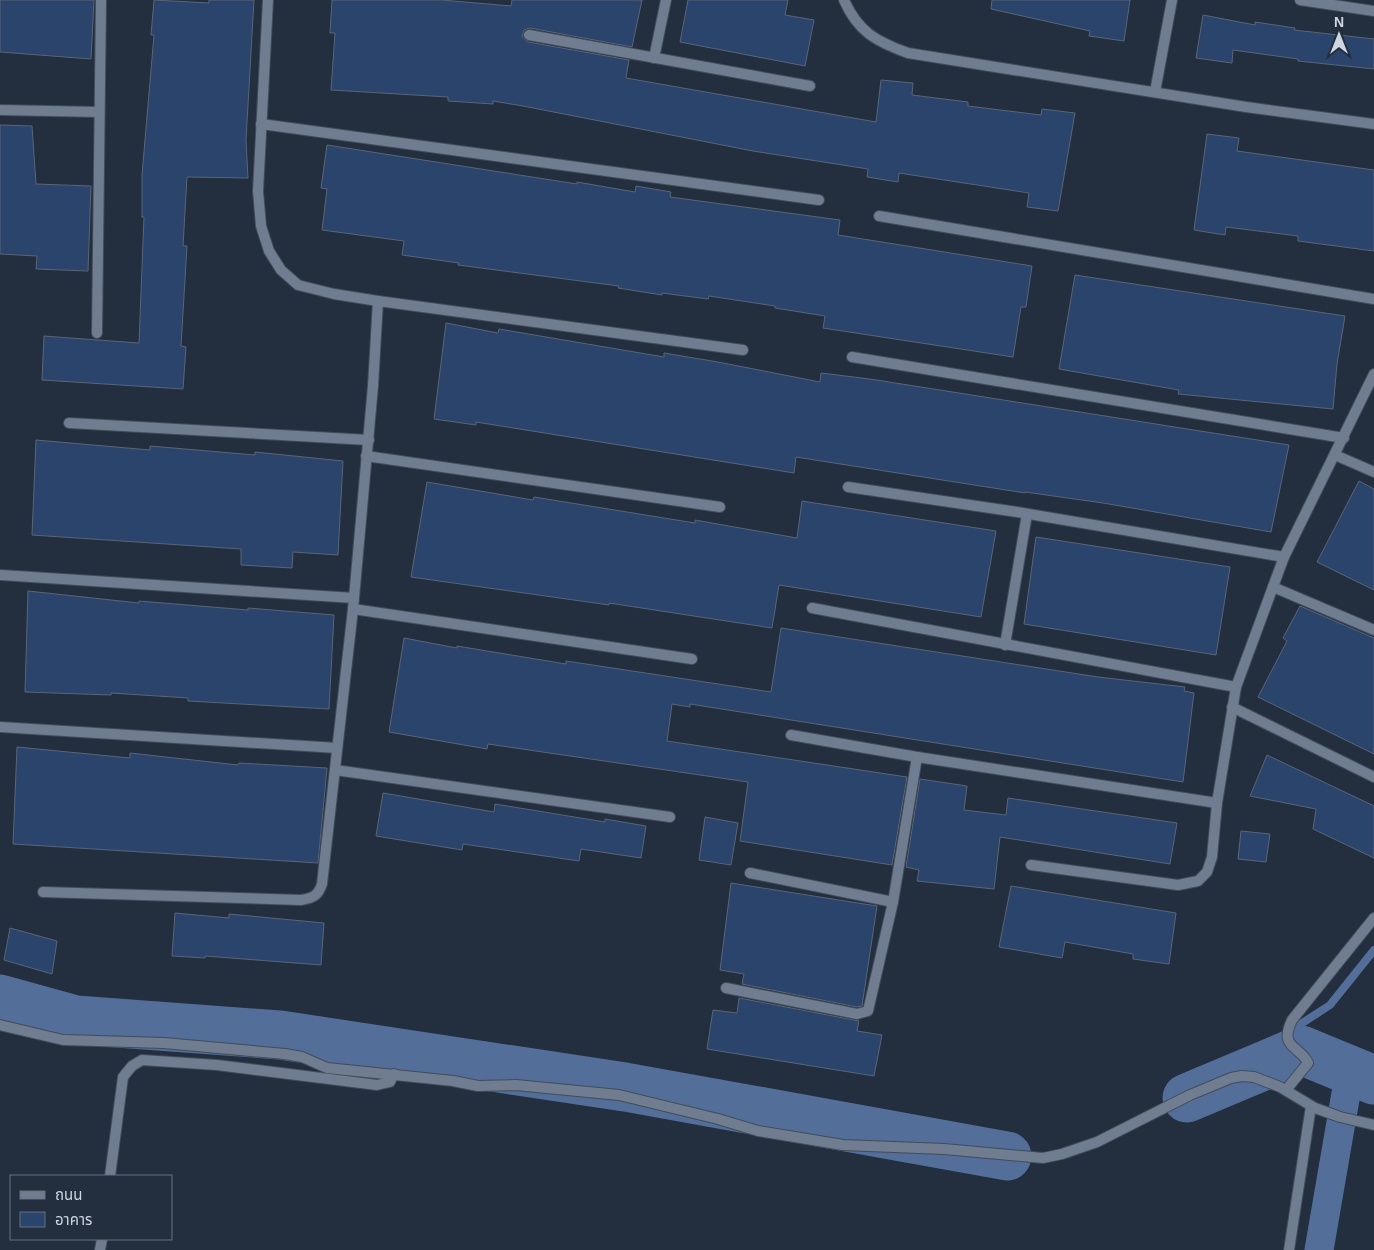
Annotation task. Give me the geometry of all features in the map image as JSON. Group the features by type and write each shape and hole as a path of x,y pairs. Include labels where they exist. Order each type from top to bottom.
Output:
{"street":[{"path":"97,333 102,0"},
{"path":"268,0 258,192 261,226 269,251 281,270 298,284 334,294 378,301 743,350"},
{"path":"654,58 666,0"},
{"path":"844,0 850,15 864,30 879,42 908,53 1374,124"},
{"path":"1156,92 1172,0"},
{"path":"1300,0 1374,11"},
{"path":"529,35 810,86"},
{"path":"0,110 99,112"},
{"path":"261,124 819,200"},
{"path":"879,216 1374,298"},
{"path":"43,892 301,900 313,898 319,892 322,884 353,609 378,301"},
{"path":"852,357 1344,438"},
{"path":"1031,865 1188,885 1198,881 1207,872 1212,857 1217,803 1236,687 1284,557 1374,374"},
{"path":"69,423 368,440"},
{"path":"1335,454 1374,472"},
{"path":"366,456 720,507"},
{"path":"848,487 1027,514 1284,557"},
{"path":"1005,645 1027,514"},
{"path":"1,575 354,598"},
{"path":"1273,587 1374,630"},
{"path":"812,608 1236,687"},
{"path":"353,609 692,659"},
{"path":"1232,707 1374,777"},
{"path":"0,727 338,748"},
{"path":"791,735 916,757 1217,803"},
{"path":"726,988 857,1014 868,1011 893,902 916,757"},
{"path":"335,770 670,817"},
{"path":"750,873 893,902"},
{"path":"1289,1086 1308,1063 1306,1058 1293,1048 1289,1041 1290,1025 1374,918"},
{"path":"0,1025 63,1040 164,1043 285,1054 302,1057 327,1068 453,1081 478,1086 516,1084 619,1095 718,1118 758,1131 831,1144 944,1149 1036,1158 1062,1154 1097,1142 1190,1095 1231,1078 1254,1077 1289,1086 1313,1107 1340,1117 1374,1125"},
{"path":"110,1175 124,1077 132,1066 142,1060 217,1065 377,1085 390,1082 394,1074"},
{"path":"1289,1250 1313,1107"}],"building":[{"path":"0,0 94,0 91,59 0,52"},
{"path":"154,0 209,3 209,0 254,0 246,140 248,178 187,177 183,246 187,246 181,346 186,347 183,389 42,380 44,336 139,343 144,217 142,217 142,175 154,35 151,35"},
{"path":"332,0 442,0 511,6 512,0 642,0 632,47 530,28 524,30 522,37 528,42 629,60 626,78 876,122 881,80 913,83 912,95 968,102 968,106 1041,115 1042,109 1075,113 1058,211 1027,207 1029,193 899,173 898,182 867,177 868,169 753,151 493,101 493,104 448,101 448,97 331,90 335,33 330,33"},
{"path":"688,0 788,0 785,15 814,20 805,66 680,42"},
{"path":"992,0 1130,0 1124,41 1089,36 1090,31 991,9"},
{"path":"1203,15 1255,25 1255,22 1295,28 1294,30 1374,39 1374,69 1298,61 1298,59 1233,50 1232,63 1196,58"},
{"path":"0,125 32,126 36,184 91,186 88,271 36,269 37,256 0,254"},
{"path":"1207,134 1239,138 1237,151 1374,170 1374,251 1298,241 1298,236 1226,227 1225,235 1194,230"},
{"path":"327,145 635,192 636,186 671,192 670,197 840,220 838,235 1032,266 1026,307 1021,307 1013,357 823,328 825,316 775,308 775,306 709,296 708,299 662,293 662,295 618,288 619,286 458,265 459,263 402,255 404,241 322,230 327,189 321,188"},
{"path":"1075,275 1345,316 1337,364 1333,409 1178,394 1179,390 1059,369"},
{"path":"446,323 498,333 499,329 664,357 664,353 820,382 821,373 870,379 1289,445 1271,532 1103,503 1025,493 796,457 794,473 476,422 476,425 434,419"},
{"path":"36,440 150,450 150,446 255,455 255,452 343,461 338,555 293,552 292,568 241,565 241,549 32,535"},
{"path":"1359,481 1374,489 1374,590 1317,562"},
{"path":"427,482 533,500 534,497 695,523 695,520 797,538 802,501 996,531 981,617 779,585 772,628 609,603 609,605 411,577"},
{"path":"1036,537 1230,567 1216,655 1024,624"},
{"path":"28,591 139,603 139,601 334,615 329,709 188,701 188,698 111,693 111,695 25,692"},
{"path":"1300,606 1374,638 1374,754 1258,697 1287,641 1283,638"},
{"path":"781,628 1098,677 1185,687 1184,691 1194,693 1183,782 690,704 690,707 672,704 667,741 907,777 892,865 740,841 748,782 488,744 487,749 389,732 404,638 457,648 457,646 566,664 566,661 771,692"},
{"path":"17,747 130,758 130,753 238,765 239,763 327,768 318,863 13,844"},
{"path":"1267,755 1374,806 1374,858 1313,829 1316,809 1250,796"},
{"path":"920,779 967,786 964,810 1006,815 1008,798 1177,823 1170,864 1000,837 994,889 917,881 919,870 906,867"},
{"path":"383,793 494,812 495,804 605,822 605,819 646,826 641,858 581,849 579,861 463,844 462,850 376,836"},
{"path":"705,817 738,823 731,865 699,860"},
{"path":"1241,831 1270,834 1266,862 1238,859"},
{"path":"731,883 877,906 862,1006 857,1007 742,984 744,974 720,970"},
{"path":"1011,886 1176,913 1169,964 1133,959 1133,954 1065,942 1062,958 999,947"},
{"path":"175,913 229,918 229,914 324,923 321,965 205,956 205,958 172,956"},
{"path":"10,928 57,941 52,974 4,960"},
{"path":"739,998 859,1021 857,1031 882,1035 874,1076 707,1049 713,1010 737,1013"}],"waterway":[{"path":"1270,1063 1256,1053 1330,1005 1374,950"},
{"path":"0,999 76,1020 280,1035 625,1087 1007,1156"},
{"path":"1187,1098 1301,1050 1374,1080"},
{"path":"1319,1250 1350,1070"}]}
